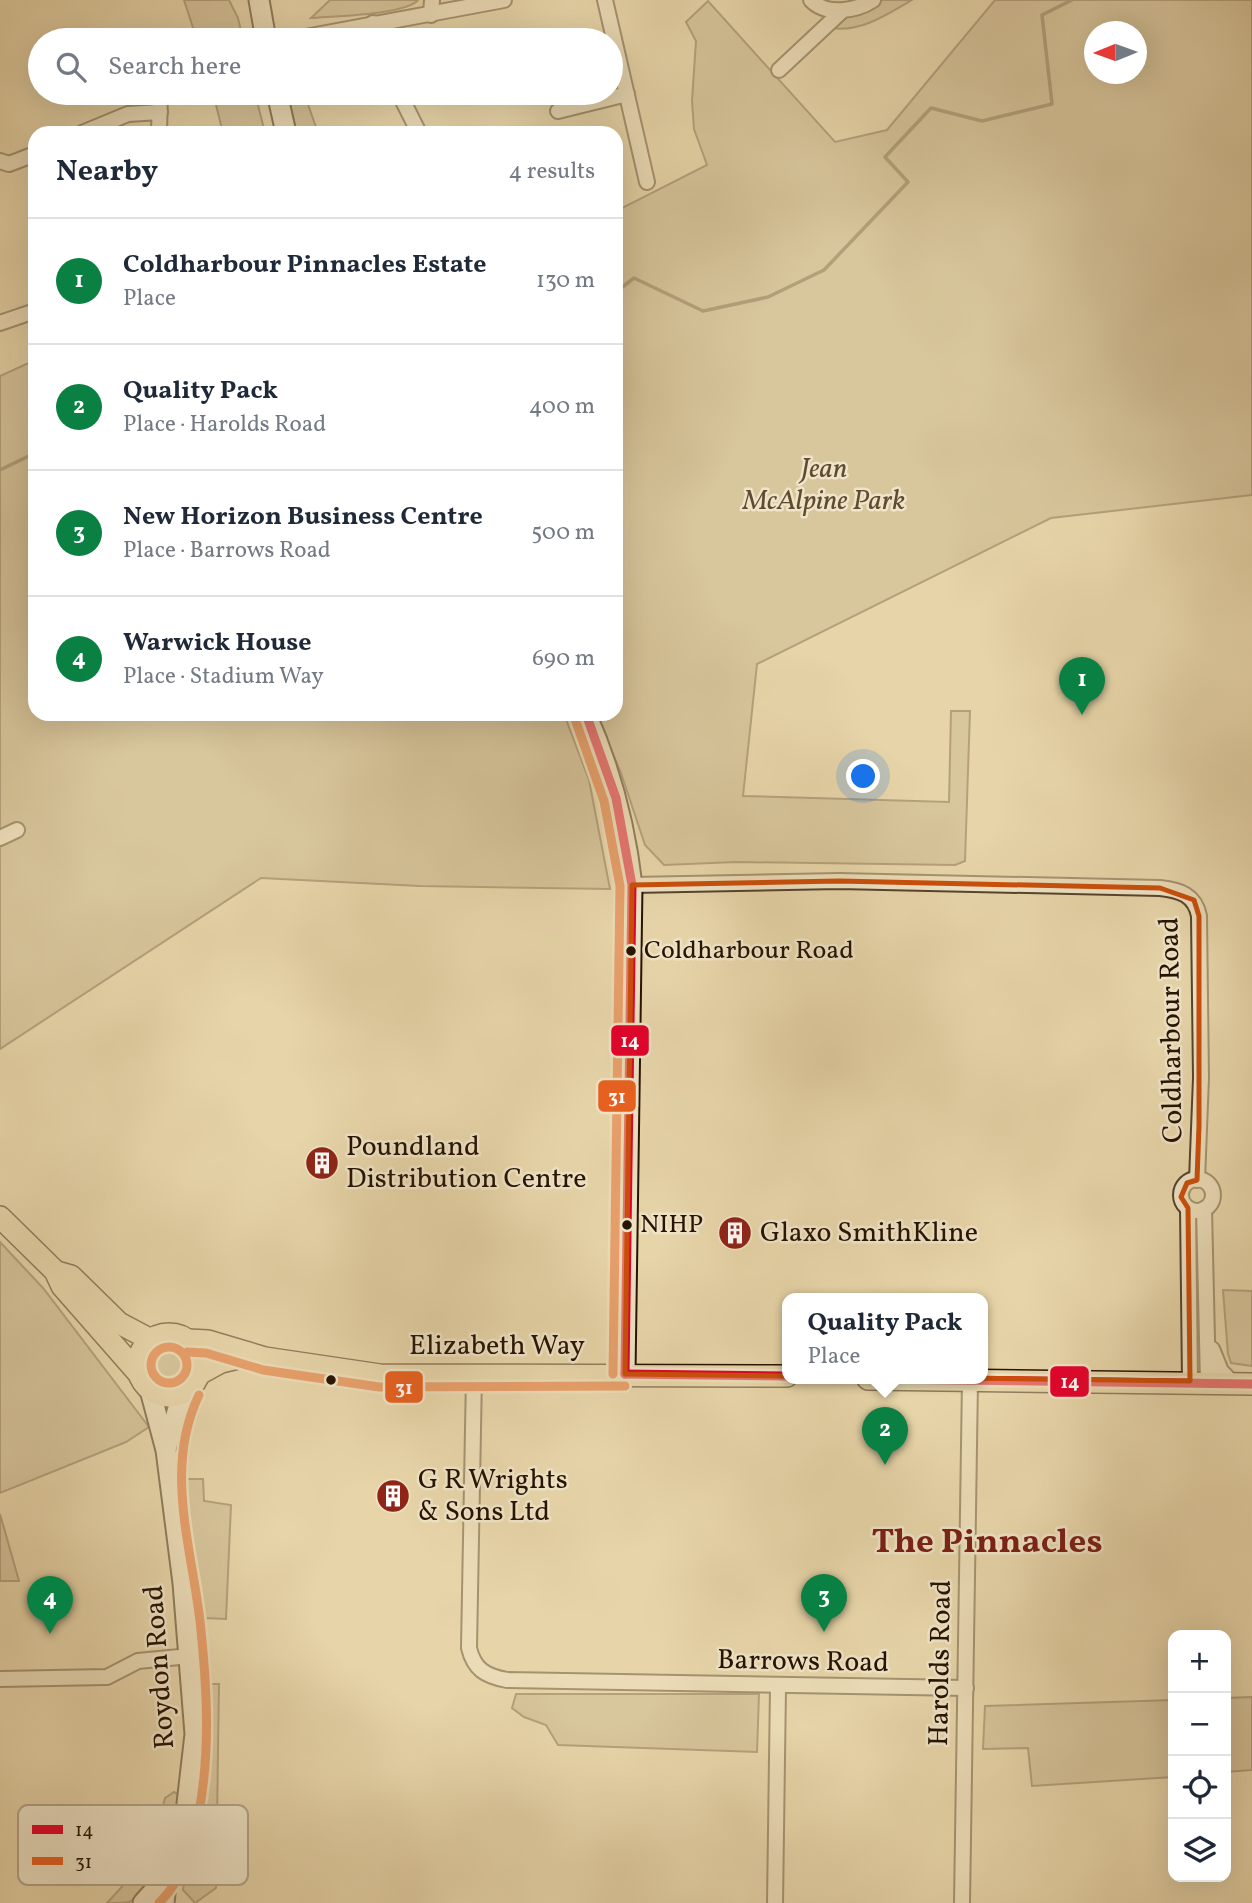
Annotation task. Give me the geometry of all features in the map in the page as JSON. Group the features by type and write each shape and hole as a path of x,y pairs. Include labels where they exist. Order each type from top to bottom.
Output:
{"main road":[{"path":"0,1217 55,1271 62,1286 145,1383 169,1397 194,1382 199,1355 188,1340 171,1334 151,1340 140,1356 145,1383"},
{"path":"55,1271 71,1276 119,1323 151,1340"},
{"name":"Elizabeth Way","path":"188,1340 208,1341 251,1355 380,1375 782,1376"},
{"name":"Elizabeth Way","path":"194,1382 221,1362 251,1355"},
{"path":"988,1381 1242,1384"}],"street":[{"path":"259,0 264,28"},
{"path":"348,28 431,8 504,0"},
{"path":"605,0 611,28"},
{"path":"811,0 816,6 842,11"},
{"path":"779,70 842,11 873,0"},
{"path":"373,23 374,28"},
{"path":"623,81 647,182"},
{"path":"159,126 160,105"},
{"path":"280,105 284,126"},
{"path":"405,105 416,126"},
{"path":"558,111 582,105"},
{"path":"99,126 128,114 160,112"},
{"path":"0,162 9,164 28,157"},
{"path":"0,323 28,313"},
{"path":"589,721 615,787 626,835 632,885 625,1374"},
{"path":"0,838 17,830"},
{"name":"Coldharbour Road","path":"632,885 839,881 1160,888 1186,894 1194,900 1199,916 1201,1078 1197,1180"},
{"name":"Coldharbour Road","path":"1197,1180 1206,1183 1212,1191 1212,1200 1205,1209 1207,1331 1199,1382 1188,1208 1182,1201 1181,1192 1187,1183 1197,1180"},
{"path":"1188,1208 1196,1211 1205,1209"},
{"name":"Coldharbour Road","path":"1207,1331 1220,1371 1242,1384"},
{"name":"Barrows Road","path":"474,1374 469,1648 473,1664 489,1677 507,1680 778,1687 965,1688"},
{"name":"Roydon Road","path":"166,1450 179,1405 194,1382"},
{"name":"Roydon Road","path":"145,1383 166,1450 190,1656 194,1765 188,1805"},
{"name":"Harolds Road","path":"962,1903 970,1384"},
{"path":"0,1679 107,1677 138,1661 190,1656"},
{"path":"775,1903 778,1687"},
{"name":"Roydon Road","path":"143,1903 159,1885"},
{"name":"Roydon Road","path":"164,1903 166,1885"}],"highlighted area":[{"path":"839,881 1160,888 1194,900 1199,916 1197,1180 1187,1183 1181,1197 1188,1208 1190,1381 625,1374 632,885"}],"green space":[{"path":"184,0 229,0 240,28 193,28"},
{"path":"330,0 418,0 411,5 384,12 311,18"},
{"path":"878,0 912,0 863,25 831,28 845,12"},
{"name":"Jean McAlpine Park","path":"995,0 1252,0 1252,495 1051,518 757,664 743,796 949,802 951,711 970,711 965,861 955,865 736,862 664,865 645,845 621,773 599,721 623,721 623,207 707,165 694,129 692,101 696,41 686,22 708,1 835,142 887,130"},
{"path":"216,105 258,105 263,126 221,126"},
{"path":"290,105 308,105 316,126 295,126"},
{"path":"28,363 28,721 567,721 589,780 610,889 420,886 261,878 0,1049 0,376"},
{"path":"0,1242 43,1288 149,1427 126,1442 0,1493"},
{"path":"1223,1290 1252,1291 1252,1366 1231,1363"},
{"path":"167,1343 182,1349 188,1364 182,1379 167,1385 152,1379 146,1364 152,1349"},
{"path":"176,1479 203,1479 204,1501 231,1505 226,1619 204,1618 198,1643 208,1684 219,1684 217,1805 194,1805 199,1771"},
{"path":"0,1514 19,1581 0,1581"},
{"path":"516,1694 759,1694 757,1752 558,1745 546,1725 524,1717 512,1708"},
{"path":"1252,1697 1252,1770 1231,1772 1231,1698"},
{"path":"1168,1700 1168,1777 1032,1786 1028,1748 983,1749 985,1706"},
{"path":"174,1792 184,1797 182,1805 163,1805 165,1798"},
{"path":"124,1885 150,1885 129,1902 107,1903"},
{"path":"184,1885 216,1885 216,1888 195,1903 183,1890"}],"waterway":[{"path":"623,287 634,278 703,311 768,297 824,270 908,182 885,157 931,108 982,121 1052,104 1042,15 1072,0"},
{"path":"0,470 28,456"}],"transit line":[{"name":"31","path":"576,721 604,801 620,886 613,1374"},
{"name":"14","path":"588,721 616,798 632,885 625,1374"},
{"name":"31","path":"169,1347 181,1353 187,1365 181,1377 169,1383 157,1377 151,1365 157,1353 169,1347"},
{"name":"31","path":"187,1352 206,1353 263,1370 379,1387 625,1386"},
{"name":"14","path":"625,1374 782,1376"},
{"name":"14","path":"988,1380 1252,1384"},
{"name":"31","path":"199,1395 183,1450 182,1478 183,1506 200,1621 207,1719 200,1805"},
{"name":"31","path":"159,1903 174,1885"}],"place":[{"name":"Coldharbour Pinnacles Estate","path":"1082,715"},
{"name":"Coldharbour Road","path":"631,951"},
{"name":"Poundland Distribution Centre","path":"322,1163"},
{"name":"NIHP","path":"627,1225"},
{"name":"Glaxo SmithKline","path":"735,1233"},
{"name":"Quality Pack","path":"885,1465"},
{"name":"G R Wrights & Sons Ltd","path":"393,1496"},
{"name":"New Horizon Business Centre","path":"824,1632"},
{"name":"Warwick House","path":"50,1634"}],"district":[{"name":"The Pinnacles","path":"987,1543"}]}
